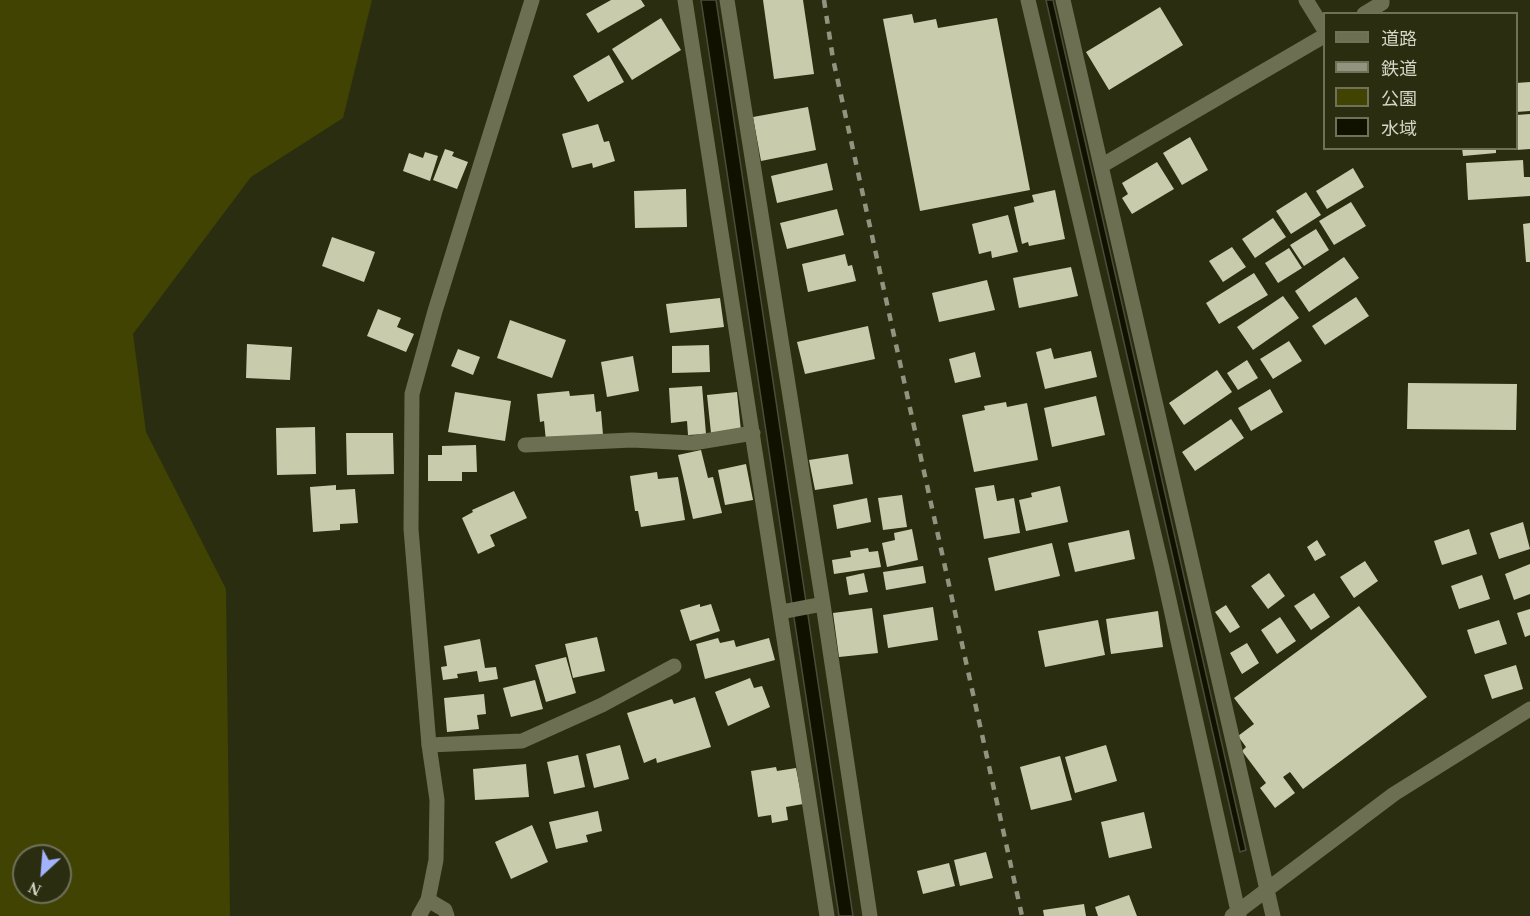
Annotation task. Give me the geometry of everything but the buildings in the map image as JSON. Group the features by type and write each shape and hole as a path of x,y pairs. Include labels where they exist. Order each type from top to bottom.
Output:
{"street":[{"path":"419,916 428,900 436,860 437,800 429,745 411,529 412,394 435,312 532,0"},
{"path":"685,0 753,433 784,612 827,916"},
{"path":"727,0 818,605 870,916"},
{"path":"1028,0 1161,564 1236,914 1266,888 1394,794 1530,709"},
{"path":"1063,0 1273,916"},
{"path":"1306,0 1323,27"},
{"path":"1367,12 1382,3 1382,0"},
{"path":"1101,166 1323,37"},
{"path":"525,445 632,440 693,443 753,433"},
{"path":"784,612 818,605"},
{"path":"429,745 522,741 602,705 674,666"},
{"path":"428,900 445,910 447,916"}],"green space":[{"path":"0,0 372,0 343,118 251,177 133,334 146,432 226,589 230,916 0,916"}],"water":[{"path":"701,0 716,0 853,916 839,916"},
{"path":"1046,0 1053,0 1246,850 1240,852"}],"railway":[{"path":"824,0 833,59 1022,916"}]}
